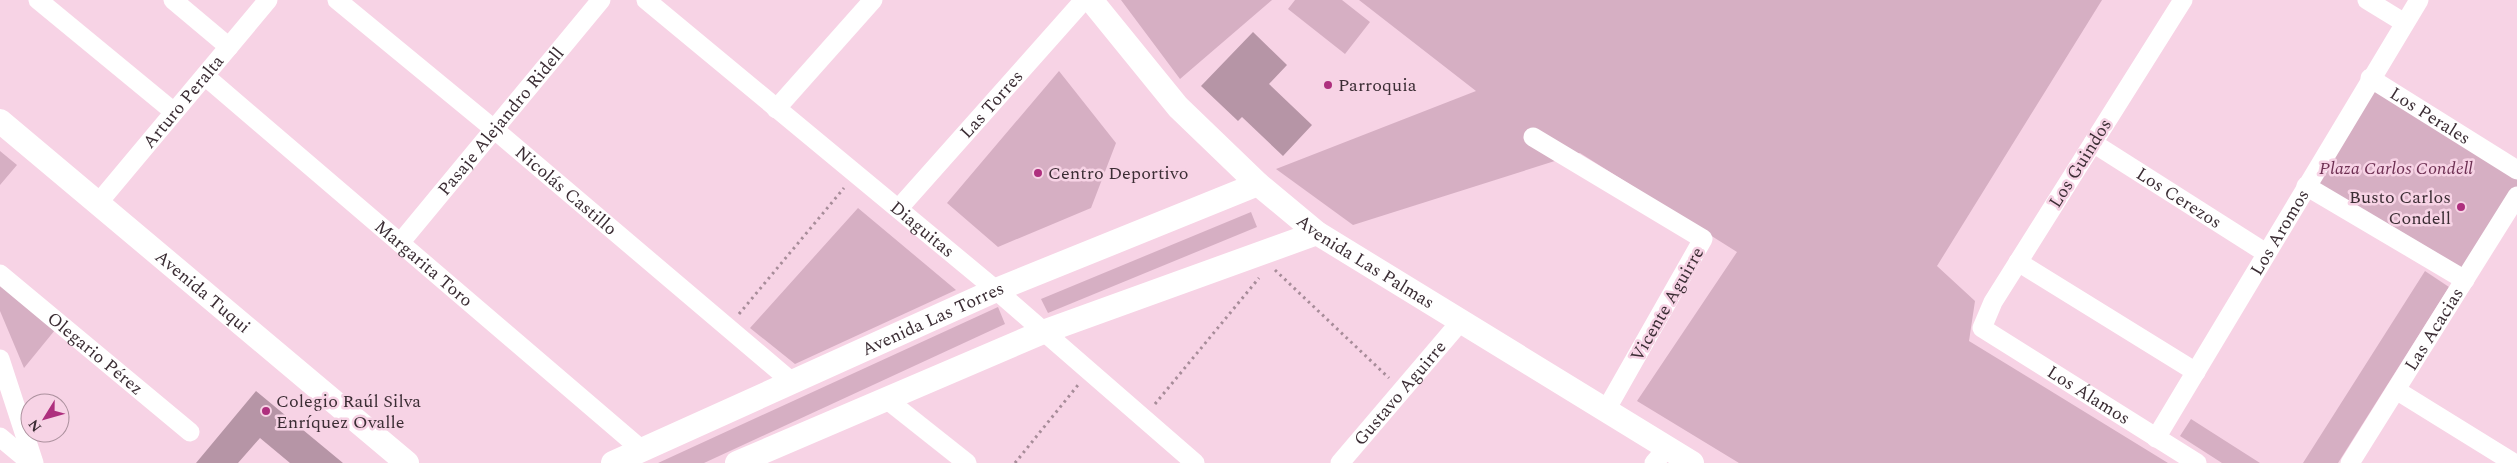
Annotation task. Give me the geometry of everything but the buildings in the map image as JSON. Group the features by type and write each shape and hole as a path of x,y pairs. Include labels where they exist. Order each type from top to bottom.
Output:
{"street":[{"path":"38,0 174,112"},
{"path":"173,0 229,47"},
{"name":"Arturo Peralta","path":"99,202 268,0"},
{"name":"Nicolás Castillo","path":"337,0 495,130 792,382"},
{"name":"Pasaje Alejandro Ridell","path":"400,243 602,0"},
{"name":"Diaguitas","path":"646,0 996,290 1195,463"},
{"path":"776,109 873,0"},
{"name":"Las Torres","path":"898,208 1084,0"},
{"name":"Avenida Las Palmas","path":"1092,0 1178,107 1258,184 1317,233 1606,410 1661,456 1692,463"},
{"name":"Los Guindos","path":"1982,328 1993,302 2183,0"},
{"path":"2368,0 2403,22"},
{"name":"Los Aromos","path":"2156,438 2403,22 2419,0"},
{"name":"Margarita Toro","path":"205,76 642,450"},
{"name":"Los Perales","path":"2370,78 2517,170"},
{"name":"Avenida Tuqui","path":"0,121 99,202 406,463"},
{"name":"Vicente Aguirre","path":"1533,138 1703,239 1606,410"},
{"name":"Los Cerezos","path":"2093,143 2266,253"},
{"name":"Avenida Las Torres","path":"613,463 996,290 1258,184"},
{"path":"2306,186 2465,280"},
{"name":"Las Acacias","path":"2350,463 2517,196"},
{"path":"739,463 885,398 1043,332 1317,233"},
{"path":"2018,262 2196,372"},
{"name":"Olegario Pérez","path":"0,274 190,432"},
{"name":"Gustavo Aguirre","path":"1340,463 1461,322"},
{"name":"Los Álamos","path":"1982,328 2197,463"},
{"path":"0,359 32,463"},
{"path":"2396,390 2514,463"},
{"path":"885,398 967,463"},
{"path":"0,437 32,463"}],"path":[{"path":"728,328 856,174"},
{"path":"1270,265 1402,390"},
{"path":"1143,419 1264,273"},
{"path":"1015,463 1089,371"}],"green space":[{"path":"1121,0 1272,0 1180,79"},
{"path":"1295,0 1342,0 1370,22 1345,54 1288,9"},
{"path":"1359,0 2102,0 1937,266 1975,301 1969,341 2168,463 1739,463 1637,401 1737,252 1580,153 1353,225 1276,169 1476,91"},
{"name":"Centro Deportivo","path":"1059,71 1116,143 1091,208 998,247 947,203"},
{"name":"Plaza Carlos Condell","path":"2371,87 2517,176 2517,191 2464,273 2313,184"},
{"path":"0,151 17,165 0,185"},
{"path":"858,208 956,290 795,364 750,328"},
{"path":"1251,212 1257,227 1048,313 1041,299"},
{"path":"2425,271 2449,287 2338,463 2303,463"},
{"path":"0,282 55,330 24,368 0,311"},
{"path":"998,307 1005,324 704,463 658,463"},
{"path":"2191,419 2260,463 2222,463 2180,436"}],"place":[{"name":"Parroquia","path":"1328,85"},
{"name":"Centro Deportivo","path":"1038,173"},
{"name":"Busto Carlos Condell","path":"2461,207"},
{"name":"Colegio Raúl Silva Enríquez Ovalle","path":"266,411"}]}
